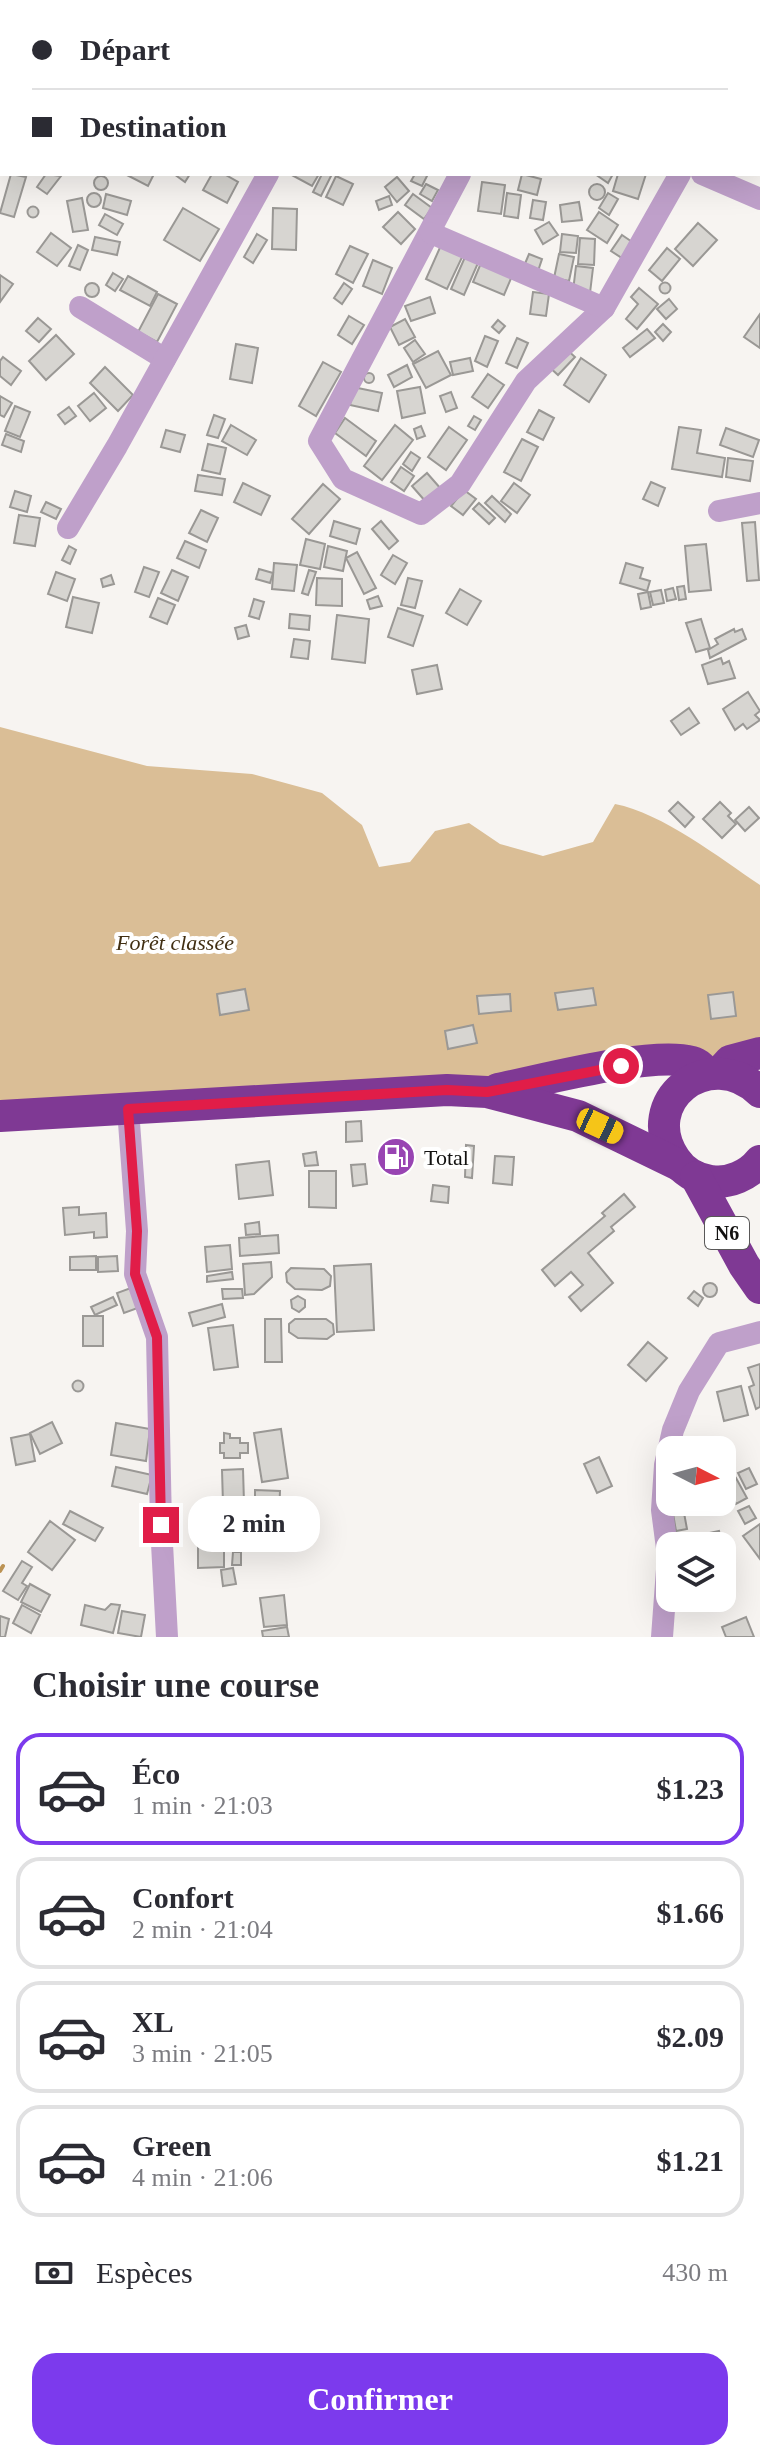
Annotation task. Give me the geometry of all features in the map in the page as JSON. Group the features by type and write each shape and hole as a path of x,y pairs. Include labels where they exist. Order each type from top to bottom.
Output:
{"highway":[{"path":"687,1171 669,1151 665,1135 667,1111 679,1090 691,1079 713,1073 730,1061 760,1053"},
{"path":"487,1092 600,1068 662,1061 689,1061 713,1073 743,1079 760,1092"},
{"path":"0,1116 447,1090 487,1092 578,1116 711,1181 727,1181 742,1176 760,1161"},
{"name":"N6","path":"687,1171 760,1288"}],"street":[{"path":"68,528 267,176"},
{"path":"459,176 319,441 343,479 421,514 460,484 526,381 604,308 679,176"},
{"path":"707,176 760,199"},
{"path":"431,233 604,308"},
{"path":"80,307 165,359"},
{"path":"719,511 760,503"},
{"path":"128,1109 137,1231 135,1274 157,1337 167,1637"},
{"path":"662,1637 668,1556 662,1510 665,1465 673,1430 689,1391 719,1343 760,1332"}],"green space":[{"name":"Forêt classée","path":"0,727 147,766 252,774 322,793 362,825 379,867 410,862 435,831 469,823 500,844 543,856 593,842 615,804 652,817 671,826 760,885 760,1054 0,1128"}],"building":[{"path":"10,176 26,177 14,217 0,213"},
{"path":"45,176 61,176 47,194 37,187"},
{"path":"101,176 108,183 101,190 94,183"},
{"path":"129,176 153,176 148,186"},
{"path":"211,176 228,176 238,182 227,203 203,190"},
{"path":"294,176 318,176 312,186"},
{"path":"321,176 331,176 321,196 313,192"},
{"path":"336,176 353,184 343,205 326,197"},
{"path":"414,176 427,176 422,186 411,181"},
{"path":"522,176 541,179 537,195 518,190"},
{"path":"598,176 612,176 608,183"},
{"path":"617,176 645,176 638,199 613,191"},
{"path":"397,177 409,191 397,202 385,187"},
{"path":"482,182 505,185 501,214 478,211"},
{"path":"426,184 438,190 432,201 420,194"},
{"path":"597,184 605,192 597,200 589,192"},
{"path":"94,193 101,200 94,207 87,200"},
{"path":"507,193 521,195 518,218 504,216"},
{"path":"608,193 618,199 609,215 599,208"},
{"path":"106,194 131,201 127,215 103,208"},
{"path":"413,194 432,208 424,219 405,205"},
{"path":"389,196 392,205 379,210 376,201"},
{"path":"82,198 88,230 73,232 67,201"},
{"path":"533,200 546,202 543,220 530,218"},
{"path":"579,202 582,220 562,222 560,205"},
{"path":"33,207 38,212 33,217 28,212"},
{"path":"183,208 219,229 200,261 164,240"},
{"path":"273,208 297,209 296,250 272,249"},
{"path":"398,212 415,229 401,244 383,227"},
{"path":"599,212 618,225 607,243 587,230"},
{"path":"105,214 123,224 117,235 99,225"},
{"path":"549,222 558,235 543,244 535,230"},
{"path":"698,223 717,240 693,266 675,249"},
{"path":"51,233 71,248 57,266 37,252"},
{"path":"257,234 267,240 253,263 244,257"},
{"path":"562,234 578,236 576,253 560,252"},
{"path":"622,235 638,246 628,262 611,251"},
{"path":"95,237 120,242 117,255 92,250"},
{"path":"580,238 595,239 594,265 578,264"},
{"path":"442,243 464,253 447,289 426,279"},
{"path":"78,245 88,250 80,270 69,266"},
{"path":"350,246 368,254 353,283 336,274"},
{"path":"667,248 680,259 662,281 649,270"},
{"path":"529,254 542,259 538,271 524,266"},
{"path":"559,254 574,257 569,281 554,278"},
{"path":"465,257 478,263 464,295 451,289"},
{"path":"373,260 392,268 382,294 363,286"},
{"path":"481,263 512,276 504,295 473,282"},
{"path":"576,266 593,268 590,293 573,291"},
{"path":"113,273 123,279 115,291 106,285"},
{"path":"0,275 13,284 0,302"},
{"path":"128,276 157,292 150,306 120,290"},
{"path":"92,283 99,290 92,297 85,290"},
{"path":"344,283 352,289 342,304 334,298"},
{"path":"665,283 670,288 665,293 660,288"},
{"path":"639,288 658,304 637,329 626,319 638,304 631,297"},
{"path":"533,292 549,294 546,316 530,314"},
{"path":"158,294 177,304 157,342 138,332"},
{"path":"430,297 435,313 411,321 405,306"},
{"path":"669,299 677,309 666,319 657,309"},
{"path":"760,314 760,348 744,337"},
{"path":"349,316 364,325 352,344 338,335"},
{"path":"38,318 51,329 39,342 26,331"},
{"path":"405,319 415,337 399,345 390,327"},
{"path":"498,320 505,326 499,333 492,327"},
{"path":"663,324 671,332 663,341 655,332"},
{"path":"647,329 655,338 630,357 623,348"},
{"path":"56,335 74,354 46,380 29,361"},
{"path":"485,336 498,341 487,367 475,361"},
{"path":"517,338 528,343 517,368 506,363"},
{"path":"415,340 425,354 413,362 404,348"},
{"path":"236,344 258,348 252,383 230,379"},
{"path":"564,347 575,357 558,375 547,365"},
{"path":"438,351 451,375 426,388 413,364"},
{"path":"3,357 21,371 11,385 0,376"},
{"path":"470,358 473,371 453,375 450,362"},
{"path":"581,358 606,375 589,402 564,385"},
{"path":"323,362 341,372 316,416 299,406"},
{"path":"407,365 412,377 394,387 388,375"},
{"path":"105,367 133,395 118,411 90,383"},
{"path":"369,373 374,378 369,383 364,378"},
{"path":"488,374 504,385 488,408 472,397"},
{"path":"353,387 382,393 378,411 350,405"},
{"path":"420,387 425,413 402,418 397,391"},
{"path":"451,392 457,408 446,412 440,396"},
{"path":"94,393 106,408 90,421 78,406"},
{"path":"0,396 12,403 4,417 0,415"},
{"path":"15,406 30,412 20,437 5,431"},
{"path":"69,407 76,416 65,424 58,415"},
{"path":"539,410 554,418 543,440 527,432"},
{"path":"214,415 225,419 218,438 207,435"},
{"path":"474,416 481,420 475,430 468,426"},
{"path":"345,418 376,441 366,456 335,433"},
{"path":"231,425 256,440 247,455 222,441"},
{"path":"395,425 413,440 382,480 364,466"},
{"path":"421,426 425,436 417,439 414,429"},
{"path":"449,427 467,440 446,470 428,457"},
{"path":"679,427 701,430 697,453 725,458 722,477 672,469"},
{"path":"726,428 759,440 753,457 720,445"},
{"path":"166,430 185,435 180,452 161,447"},
{"path":"6,434 24,441 21,452 2,445"},
{"path":"522,439 538,447 521,481 504,472"},
{"path":"208,444 226,448 220,474 202,470"},
{"path":"411,452 420,458 412,471 403,464"},
{"path":"728,458 753,461 750,481 726,477"},
{"path":"401,467 414,476 404,491 391,482"},
{"path":"427,473 441,489 426,502 412,486"},
{"path":"198,475 225,479 222,495 195,491"},
{"path":"651,482 665,488 658,506 643,499"},
{"path":"243,483 270,496 261,515 234,502"},
{"path":"514,483 530,495 517,513 501,501"},
{"path":"323,484 340,499 309,534 292,519"},
{"path":"464,490 476,499 463,515 451,506"},
{"path":"15,491 31,496 27,512 10,507"},
{"path":"492,496 511,514 505,522 485,503"},
{"path":"46,502 61,509 56,519 41,512"},
{"path":"479,503 495,518 489,524 473,509"},
{"path":"201,510 218,518 207,542 189,533"},
{"path":"19,515 40,518 35,546 14,543"},
{"path":"334,521 360,529 356,544 330,536"},
{"path":"381,521 398,541 389,549 372,529"},
{"path":"755,522 759,580 747,581 742,523"},
{"path":"306,539 325,544 320,569 300,565"},
{"path":"185,541 206,550 199,568 177,558"},
{"path":"706,544 711,590 689,592 685,546"},
{"path":"69,546 76,550 70,564 62,560"},
{"path":"328,546 347,551 343,571 324,567"},
{"path":"357,552 376,588 364,594 346,558"},
{"path":"393,555 407,563 395,584 381,575"},
{"path":"274,563 297,565 294,591 272,589"},
{"path":"626,563 643,568 640,578 650,581 647,591 620,583"},
{"path":"144,567 159,572 149,597 135,592"},
{"path":"259,569 273,573 270,583 256,579"},
{"path":"172,570 188,577 178,601 161,593"},
{"path":"309,570 316,572 308,595 302,593"},
{"path":"56,572 75,579 67,601 48,594"},
{"path":"111,575 114,584 103,587 101,579"},
{"path":"317,578 342,579 342,606 316,605"},
{"path":"408,578 422,581 415,608 401,605"},
{"path":"684,586 686,599 679,600 677,587"},
{"path":"673,588 676,599 667,601 665,590"},
{"path":"460,589 481,601 467,625 446,613"},
{"path":"661,590 664,603 653,605 650,592"},
{"path":"648,592 651,607 641,609 638,594"},
{"path":"378,596 382,606 370,609 367,600"},
{"path":"73,597 99,603 92,633 66,627"},
{"path":"158,598 175,605 167,624 150,617"},
{"path":"254,599 264,602 259,619 249,616"},
{"path":"398,608 423,616 413,646 388,637"},
{"path":"290,614 310,616 309,630 289,628"},
{"path":"337,615 369,619 365,663 332,659"},
{"path":"701,619 710,648 696,652 686,623"},
{"path":"246,625 249,636 238,639 235,628"},
{"path":"734,629 735,632 742,629 746,639 710,658 708,650 718,644 715,639"},
{"path":"294,639 310,641 308,659 291,657"},
{"path":"721,658 723,664 729,661 735,678 708,684 702,665"},
{"path":"437,665 442,689 417,694 412,670"},
{"path":"748,692 760,711 755,715 760,720 747,729 743,724 735,730 723,709"},
{"path":"689,708 699,723 681,735 671,721"},
{"path":"678,802 694,817 685,827 669,811"},
{"path":"720,802 731,813 728,816 736,824 722,838 703,819"},
{"path":"749,807 759,818 745,831 735,820"},
{"path":"593,988 596,1005 558,1010 555,993"},
{"path":"245,989 249,1010 220,1015 217,994"},
{"path":"733,992 736,1016 711,1019 708,995"},
{"path":"510,994 511,1011 479,1014 477,996"},
{"path":"473,1025 477,1043 448,1049 445,1031"},
{"path":"361,1121 362,1141 346,1142 346,1122"},
{"path":"466,1145 474,1146 472,1178 465,1177"},
{"path":"316,1152 318,1165 305,1166 303,1154"},
{"path":"495,1156 514,1157 512,1185 493,1183"},
{"path":"269,1161 273,1195 239,1199 236,1165"},
{"path":"365,1164 367,1184 353,1186 351,1165"},
{"path":"309,1171 336,1171 336,1208 309,1207"},
{"path":"433,1185 449,1187 448,1203 431,1201"},
{"path":"624,1194 635,1207 611,1227 614,1231 588,1253 613,1283 581,1311 569,1297 583,1285 571,1272 555,1286 542,1270 605,1216 602,1213"},
{"path":"79,1207 79,1215 106,1213 107,1237 94,1238 94,1232 65,1235 63,1208"},
{"path":"259,1222 260,1234 246,1235 245,1224"},
{"path":"278,1235 279,1253 240,1256 239,1238"},
{"path":"230,1245 232,1269 207,1272 205,1247"},
{"path":"96,1256 96,1270 70,1270 70,1257"},
{"path":"117,1256 118,1271 98,1272 98,1257"},
{"path":"271,1262 272,1277 254,1294 245,1295 243,1264"},
{"path":"371,1264 374,1330 337,1332 334,1266"},
{"path":"291,1268 324,1269 331,1276 330,1286 322,1290 295,1289 287,1282 286,1273"},
{"path":"232,1272 233,1279 207,1282 207,1276"},
{"path":"710,1283 717,1290 710,1297 703,1290"},
{"path":"139,1285 146,1305 124,1313 117,1293"},
{"path":"222,1289 242,1289 243,1298 223,1299"},
{"path":"694,1291 703,1298 698,1306 688,1298"},
{"path":"298,1296 305,1300 305,1307 299,1312 292,1308 291,1300"},
{"path":"113,1297 117,1305 95,1315 91,1307"},
{"path":"222,1304 225,1317 193,1326 189,1313"},
{"path":"83,1316 103,1316 103,1346 83,1346"},
{"path":"265,1319 281,1319 282,1362 265,1362"},
{"path":"295,1319 326,1319 333,1324 334,1334 327,1339 298,1338 289,1332 289,1324"},
{"path":"233,1325 238,1367 214,1370 208,1328"},
{"path":"648,1342 667,1358 646,1381 628,1365"},
{"path":"760,1364 760,1407 756,1409 749,1387 754,1385 748,1368"},
{"path":"78,1381 83,1386 78,1391 73,1386"},
{"path":"741,1386 748,1415 724,1421 717,1392"},
{"path":"52,1422 62,1443 40,1454 30,1433"},
{"path":"116,1423 150,1429 146,1461 111,1455"},
{"path":"281,1429 288,1478 262,1482 254,1433"},
{"path":"224,1433 230,1434 230,1438 240,1438 240,1443 248,1443 248,1453 240,1453 240,1458 224,1458 224,1453 220,1453 220,1443 224,1443"},
{"path":"30,1434 35,1461 16,1465 11,1438"},
{"path":"599,1457 612,1486 597,1493 584,1464"},
{"path":"116,1467 152,1475 147,1494 112,1486"},
{"path":"749,1468 757,1484 746,1489 738,1473"},
{"path":"243,1469 244,1503 223,1504 222,1470"},
{"path":"736,1478 747,1498 736,1504"},
{"path":"255,1490 280,1491 279,1516 255,1515"},
{"path":"749,1506 756,1518 745,1524 738,1511"},
{"path":"249,1510 252,1525 244,1527 240,1512"},
{"path":"70,1511 103,1528 95,1541 63,1524"},
{"path":"193,1512 213,1512 213,1530 193,1530"},
{"path":"673,1516 685,1516 687,1529 676,1531"},
{"path":"239,1517 240,1527 217,1530 216,1520"},
{"path":"50,1521 75,1540 52,1570 28,1552"},
{"path":"760,1524 760,1559 743,1536"},
{"path":"277,1527 279,1541 264,1543 262,1529"},
{"path":"212,1532 227,1532 227,1539 212,1539"},
{"path":"231,1532 248,1532 249,1550 231,1551"},
{"path":"198,1543 224,1543 224,1567 198,1568"},
{"path":"233,1552 241,1552 241,1565 232,1565"},
{"path":"22,1561 32,1567 22,1583 27,1586 18,1600 3,1591"},
{"path":"233,1568 236,1584 223,1586 221,1570"},
{"path":"30,1584 50,1595 41,1612 21,1602"},
{"path":"284,1595 287,1625 264,1627 260,1598"},
{"path":"111,1604 120,1605 113,1633 81,1625 85,1605 105,1610"},
{"path":"22,1605 40,1615 31,1633 13,1623"},
{"path":"122,1611 145,1615 141,1637 118,1633"},
{"path":"0,1616 9,1619 5,1637 0,1637"},
{"path":"746,1617 754,1637 726,1637 722,1627"},
{"path":"287,1627 289,1637 263,1637 262,1631"}],"waterway":[{"path":"0,1571 3,1566"}],"place":[{"name":"Total","path":"396,1157"}],"route":[{"path":"161,1525 157,1337 135,1274 137,1231 128,1109 447,1090 487,1092 621,1066"}]}
